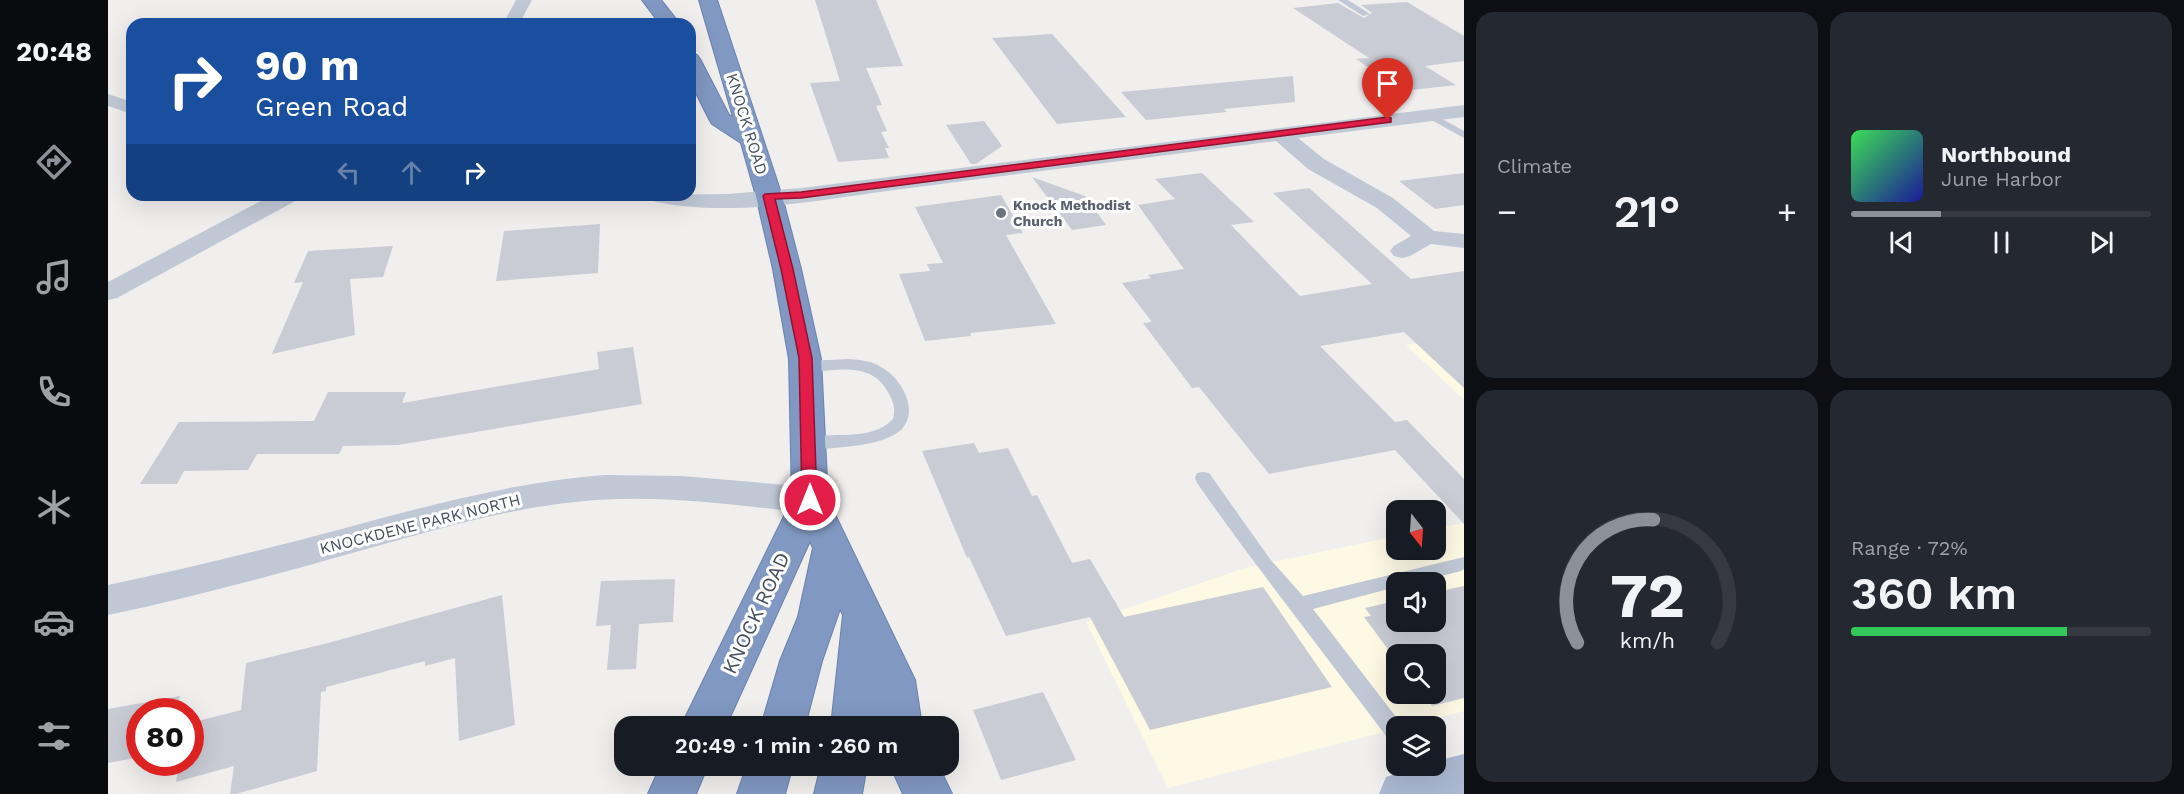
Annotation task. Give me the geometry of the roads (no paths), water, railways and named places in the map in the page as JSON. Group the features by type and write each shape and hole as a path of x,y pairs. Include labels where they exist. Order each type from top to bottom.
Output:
{"highway":[{"path":"651,0 665,18"},
{"name":"KNOCK ROAD","path":"708,0 769,196 787,269 806,366 810,500 893,680 898,716"},
{"path":"696,71 720,119 752,140"},
{"name":"KNOCK ROAD","path":"708,716 810,500"},
{"path":"786,716 801,661 818,617 832,549"},
{"path":"854,716 863,614"},
{"path":"672,794 680,776"},
{"path":"761,794 767,776"},
{"path":"838,794 842,776"},
{"path":"919,776 928,794"}],"street":[{"path":"514,18 524,0"},
{"path":"108,100 126,106"},
{"path":"696,200 824,192 1464,111"},
{"path":"1280,134 1316,164 1385,203 1427,237 1464,241"},
{"path":"108,292 278,201"},
{"path":"1402,251 1427,237"},
{"name":"KNOCKDENE PARK NORTH","path":"108,600 267,562 453,512 544,494 605,487 665,488 810,500"}],"lane":[{"path":"1342,0 1366,14"},
{"path":"1431,115 1464,135"},
{"path":"806,366 861,365 874,368 884,373 894,385 903,405 902,414 896,425 882,433 809,443"},
{"path":"1203,478 1264,564 1299,605 1386,720"},
{"path":"1299,605 1461,563"}],"place":[{"name":"Knock Methodist Church","path":"1001,213"}]}
